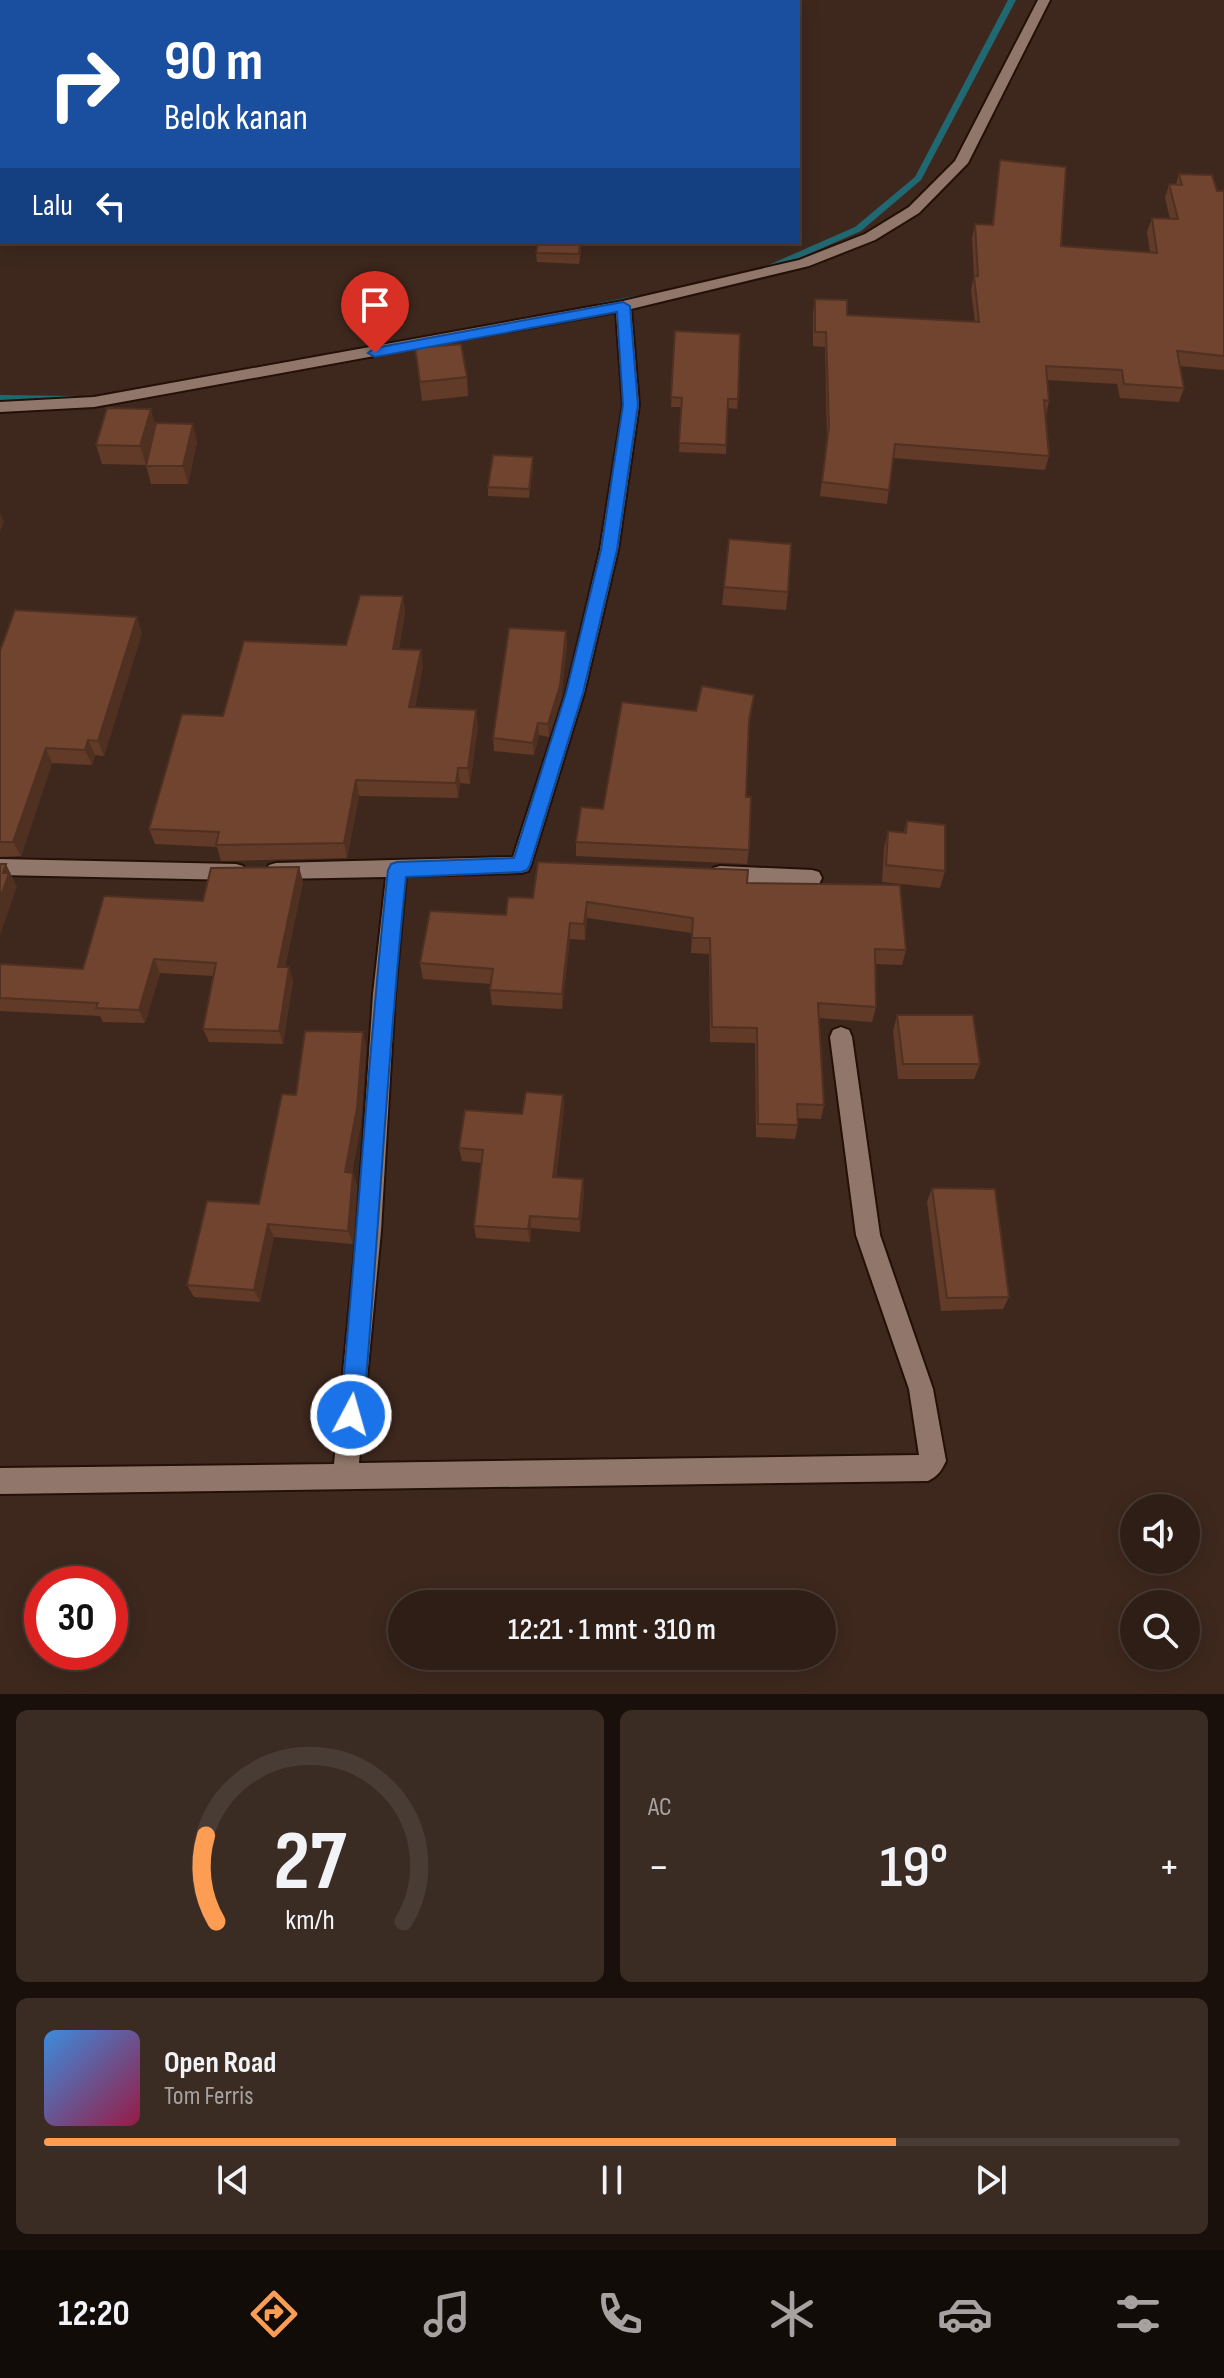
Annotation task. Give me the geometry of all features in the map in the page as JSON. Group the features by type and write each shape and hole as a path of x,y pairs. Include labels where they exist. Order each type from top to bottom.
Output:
{"street":[{"path":"0,407 94,402 623,306 804,263 870,237 914,210 961,163 1044,0"},
{"path":"0,867 239,872 528,865 575,693 609,550 631,405 623,306"},
{"path":"345,1477 369,1231 384,994 397,870"},
{"path":"705,873 812,878"},
{"path":"0,1481 928,1468 932,1465 921,1389 868,1235 841,1037"}],"building":[{"path":"1000,160 1066,167 1061,246 1157,253 1152,218 1178,219 1169,184 1182,185 1179,174 1212,175 1217,191 1224,191 1224,356 1177,351 1184,388 1124,384 1122,370 1046,366 1049,401 1044,400 1049,456 895,444 889,490 822,482 829,426 826,332 815,332 815,299 847,300 847,315 979,322 974,276 978,276 975,224 993,225"},
{"path":"538,244 580,244 579,254 536,253"},
{"path":"675,331 740,334 738,399 728,399 726,445 679,443 682,398 671,397"},
{"path":"461,344 467,377 420,382 415,348"},
{"path":"107,408 151,409 140,446 96,445"},
{"path":"156,423 193,424 183,466 146,466"},
{"path":"493,455 533,457 529,489 488,487"},
{"path":"729,539 791,544 788,592 724,587"},
{"path":"360,595 403,596 393,649 421,650 409,707 476,710 468,768 458,768 456,783 356,780 344,843 216,845 219,832 149,829 182,714 223,716 244,641 346,645"},
{"path":"15,610 137,617 98,741 88,740 85,750 46,748 13,842 0,842 0,651"},
{"path":"509,628 566,631 560,686 548,724 538,723 533,743 493,738"},
{"path":"702,686 754,695 749,720 746,797 751,797 749,850 576,842 581,807 603,809 622,702 696,711"},
{"path":"907,821 945,825 945,871 886,865 888,831 906,833"},
{"path":"538,862 748,870 747,883 900,885 906,950 875,949 876,1007 818,1003 824,1105 797,1104 798,1125 758,1124 757,1028 712,1027 710,938 692,938 693,918 587,902 584,924 570,923 562,994 490,990 493,969 420,963 430,911 506,915 508,897 533,898"},
{"path":"0,864 6,864 3,873 9,873 0,899"},
{"path":"299,867 278,967 289,967 279,1031 203,1029 216,963 154,959 139,1010 96,1008 98,1003 0,998 0,964 83,969 104,896 203,901 211,868"},
{"path":"897,1015 973,1015 980,1064 903,1064"},
{"path":"305,1031 363,1032 357,1108 345,1172 353,1173 348,1231 268,1224 254,1290 187,1285 207,1201 259,1204 282,1094 296,1095"},
{"path":"526,1092 563,1095 553,1177 583,1179 579,1219 530,1216 528,1229 474,1226 483,1150 459,1148 465,1110 522,1114"},
{"path":"932,1188 995,1189 1009,1297 947,1298"}],"waterway":[{"path":"767,269 858,229 918,178 1012,0"},
{"path":"599,306 640,298"},
{"path":"0,398 77,399"}],"route":[{"path":"351,1415 369,1231 384,994 397,870 521,865 575,693 609,550 631,405 623,306 375,353"}]}
